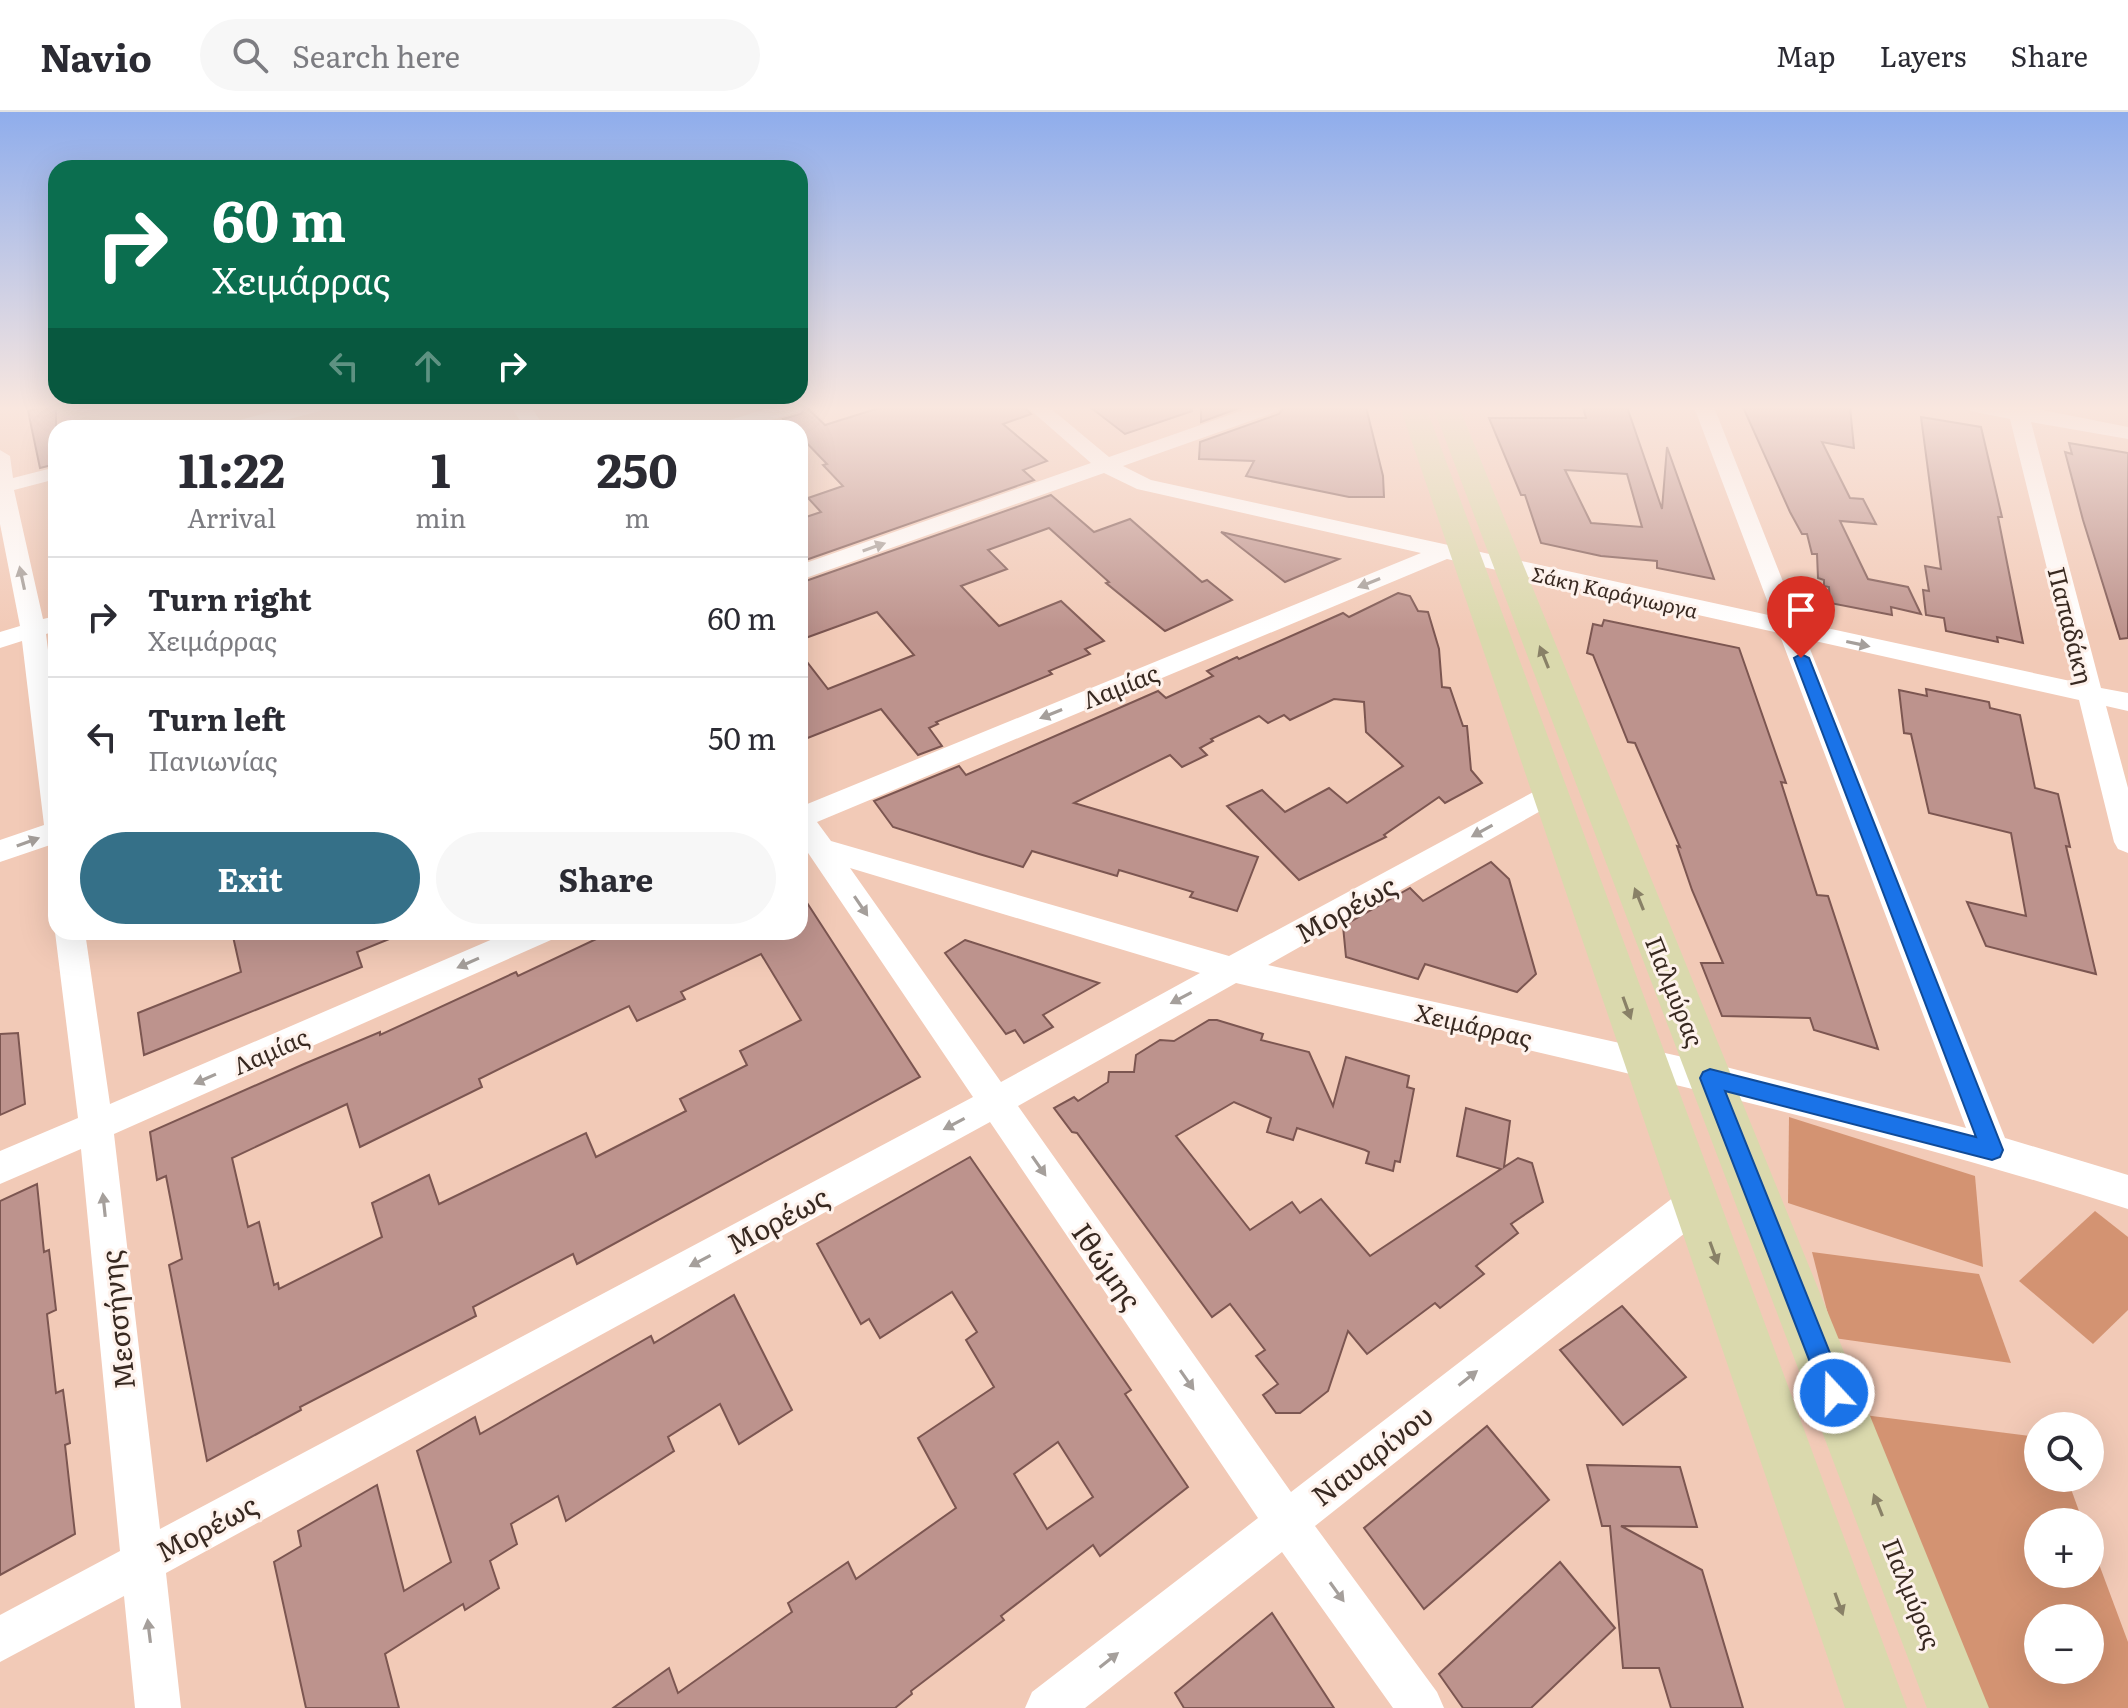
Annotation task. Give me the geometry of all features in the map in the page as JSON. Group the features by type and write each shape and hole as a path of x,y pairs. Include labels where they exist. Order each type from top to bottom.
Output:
{"main road":[{"name":"Παλμύρας","path":"1433,481 1454,556 1550,793 1876,1708"},
{"name":"Παλμύρας","path":"1475,481 1958,1708"}],"street":[{"path":"23,481 1,487 44,626 48,691"},
{"path":"808,570 1063,481"},
{"name":"Σάκη Καράγιωργα","path":"1137,481 1454,556 2128,702"},
{"path":"1733,481 1992,1150"},
{"name":"Παπαδάκη","path":"2036,481 2128,842"},
{"name":"Λαμίας","path":"808,815 1454,556"},
{"path":"0,640 44,626"},
{"name":"Μορέως","path":"0,1639 995,1102 1550,793"},
{"name":"Ιθώμης","path":"808,830 1286,1522 1421,1708"},
{"path":"0,851 48,835"},
{"name":"Χειμάρρας","path":"821,849 1233,970 1646,1062 1992,1150 2128,1192"},
{"name":"Μεσσήνης","path":"71,940 96,1127 158,1708"},
{"name":"Λαμίας","path":"0,1168 522,940"},
{"name":"Ναυαρίνου","path":"1048,1708 1696,1202"}],"shaded area":[{"path":"1789,1117 1975,1176 1983,1267 1788,1203"},
{"path":"2095,1211 2128,1237 2128,1310 2093,1344 2019,1281"},
{"path":"1812,1252 1979,1274 2011,1363 1834,1338"},
{"path":"1864,1415 2024,1435 2024,1492 2072,1492 2078,1508 2024,1508 2024,1588 2104,1588 2104,1578 2128,1642 2128,1708 1985,1708"}],"building":[{"path":"839,481 1030,481 808,559 808,516 821,512 808,498 843,486"},
{"path":"1273,481 1383,481 1384,497 1349,497"},
{"path":"1515,481 1571,481 1591,523 1642,527 1629,481 1653,481 1662,509 1664,481 1679,481 1714,579 1657,568 1657,561 1601,556 1541,543 1525,495 1521,495"},
{"path":"1776,481 1842,481 1850,498 1863,499 1876,524 1840,521 1868,579 1908,587 1921,614 1891,607 1892,615 1830,603 1829,587 1818,578 1817,554 1812,554 1807,534 1802,534"},
{"path":"1929,481 1994,481 2023,643 1997,637 1998,642 1946,631 1944,618 1926,615 1923,590 1929,591 1925,566 1941,569"},
{"path":"2073,481 2128,481 2128,638 2120,639"},
{"path":"1051,495 1094,532 1130,519 1202,582 1207,580 1232,600 1165,631 1106,583 1109,582 1049,528 988,550 1007,569 961,586 999,626 1061,601 1104,641 1085,649 1090,654 1049,671 1052,674 936,722 938,724 929,728 942,746 918,755 881,709 808,738 808,663 828,689 914,655 877,612 808,637 808,580"},
{"path":"1221,532 1339,559 1285,582"},
{"path":"1398,593 1410,596 1418,611 1428,612 1439,649 1442,687 1450,688 1463,726 1467,726 1471,770 1482,783 1445,803 1439,797 1384,835 1386,837 1299,880 1227,806 1262,790 1285,812 1329,788 1347,803 1403,766 1366,732 1364,702 1334,699 1290,720 1284,715 1268,723 1259,716 1211,739 1213,741 1200,748 1207,755 1182,767 1170,755 1074,803 1258,857 1237,911 1190,897 1193,892 1119,870 1117,876 1032,851 1023,867 979,854 893,827 874,801 959,766 966,775 1158,691 1166,698 1213,676 1207,671 1237,657 1239,659 1343,613 1349,617"},
{"path":"1604,620 1739,648 1786,783 1781,782 1817,895 1828,896 1878,1049 1814,1030 1810,1018 1722,1016 1701,963 1723,963 1692,890 1677,846 1680,847 1635,743 1628,742 1593,655 1587,653 1593,624 1602,626"},
{"path":"1926,689 1989,702 1990,708 2020,715 2035,788 2058,794 2070,847 2066,846 2096,974 1986,946 1967,902 2026,916 2011,833 1929,813 1911,734 1904,733 1899,690 1927,696"},
{"path":"1491,862 1509,879 1536,974 1517,992 1425,964 1418,979 1346,957 1343,926 1410,888 1423,901"},
{"path":"808,904 920,1077 577,1264 573,1254 473,1307 476,1316 300,1407 301,1410 207,1461 169,1265 182,1259 166,1176 157,1180 150,1132 380,1032 380,1035 516,972 518,976 594,940 808,940","holes":["761,954 801,1020 740,1051 747,1065 680,1099 686,1111 596,1157 586,1133 439,1204 429,1175 372,1203 382,1237 279,1289 278,1283 274,1285 259,1222 248,1227 232,1158 347,1104 360,1147 482,1087 479,1079 629,1006 637,1021 685,999 681,992"]},
{"path":"234,940 387,940 357,952 362,967 144,1055 138,1013 241,972"},
{"path":"965,940 1099,983 1043,1015 1053,1027 1024,1043 1015,1030 1006,1034 945,953"},
{"path":"1209,1020 1263,1034 1261,1040 1309,1052 1333,1106 1346,1057 1409,1076 1407,1087 1414,1089 1400,1162 1395,1161 1393,1171 1366,1163 1369,1152 1365,1150 1297,1128 1293,1140 1267,1132 1271,1118 1234,1102 1176,1136 1250,1230 1292,1202 1300,1213 1321,1199 1370,1256 1501,1169 1457,1156 1466,1108 1510,1121 1504,1167 1518,1158 1532,1163 1543,1202 1511,1224 1518,1233 1476,1266 1484,1274 1440,1308 1435,1303 1367,1354 1348,1331 1328,1391 1300,1413 1276,1413 1263,1395 1278,1384 1256,1356 1265,1350 1230,1304 1212,1317 1077,1133 1072,1132 1054,1108 1074,1097 1078,1101 1108,1082 1109,1072 1134,1072 1136,1055 1160,1040 1174,1041"},
{"path":"18,1033 25,1104 0,1115 0,1034"},
{"path":"970,1157 1131,1390 1125,1394 1188,1487 1100,1556 1093,1545 1001,1616 1004,1620 911,1691 912,1694 895,1708 613,1708 669,1668 678,1693 792,1612 788,1603 848,1562 856,1579 956,1508 918,1438 994,1387 966,1340 977,1332 952,1292 880,1338 869,1319 861,1324 817,1244","holes":["1058,1442 1093,1497 1047,1529 1014,1474"]},
{"path":"37,1184 44,1252 49,1250 56,1310 47,1314 56,1393 63,1390 70,1443 65,1445 75,1534 0,1575 0,1201"},
{"path":"734,1295 792,1410 739,1444 720,1404 668,1437 674,1451 566,1521 558,1496 511,1524 517,1544 490,1561 499,1588 465,1610 463,1604 385,1654 399,1708 306,1708 274,1562 301,1546 298,1531 377,1485 404,1591 451,1562 417,1451 475,1417 480,1434 651,1336 654,1343"},
{"path":"1622,1306 1686,1377 1623,1425 1560,1350"},
{"path":"1487,1426 1549,1500 1424,1609 1364,1528"},
{"path":"1587,1465 1680,1467 1697,1527 1621,1526 1702,1570 1743,1708 1671,1708 1659,1668 1623,1668 1610,1526 1602,1526"},
{"path":"1560,1562 1615,1628 1531,1708 1463,1708 1439,1674"},
{"path":"1272,1613 1334,1708 1184,1708 1175,1693"}],"route":[{"path":"1801,658 1992,1150 1710,1078 1834,1393"}]}
